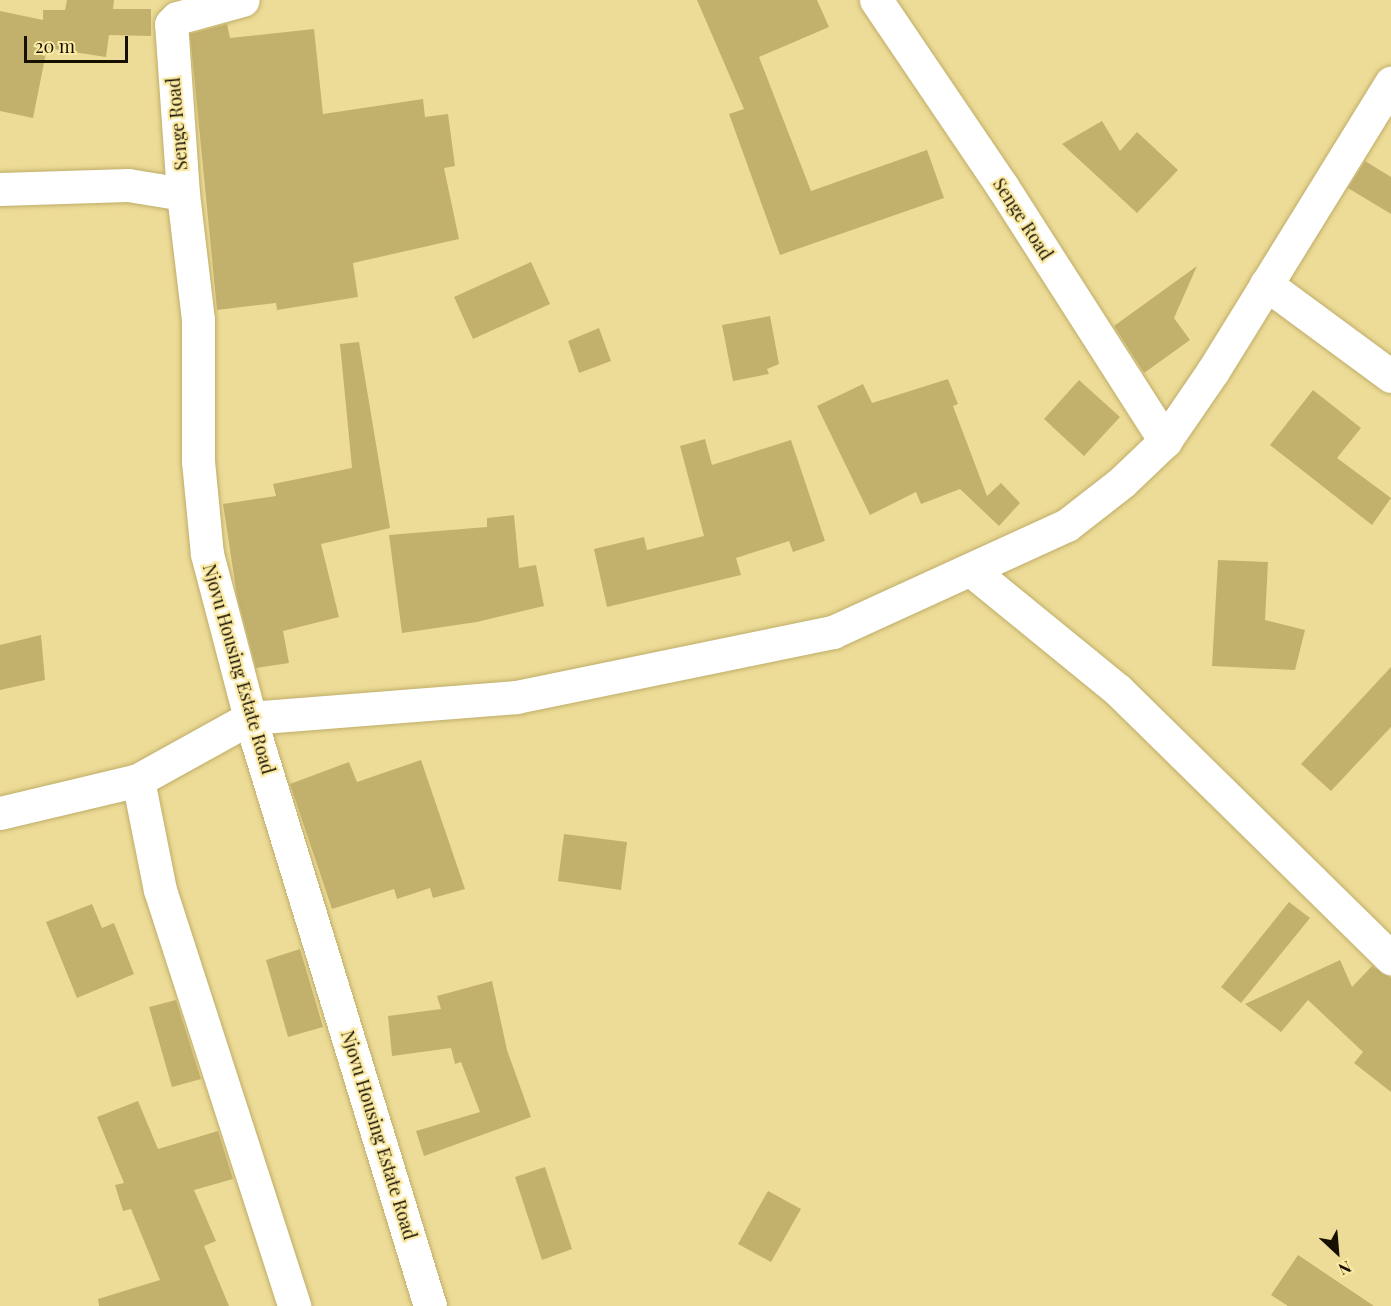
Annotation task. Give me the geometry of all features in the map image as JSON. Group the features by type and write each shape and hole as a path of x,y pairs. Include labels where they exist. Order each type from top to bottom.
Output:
{"street":[{"name":"Senge Road","path":"183,194 171,24 177,18 243,0"},
{"name":"Senge Road","path":"876,0 1002,186 1165,441"},
{"path":"0,813 138,780 250,718 528,695 833,632 972,571 1067,525 1122,482 1165,441 1391,83"},
{"path":"0,189 128,185 183,194"},
{"name":"Njovu Housing Estate Road","path":"183,194 198,319 198,462 207,554 250,718 430,1306"},
{"path":"1266,284 1391,376"},
{"path":"972,571 1118,690 1391,958"},
{"path":"138,780 160,890 294,1306"}],"building":[{"path":"67,0 114,0 113,9 151,9 151,36 109,35 106,57 47,48 33,118 0,111 0,11 43,20 43,10 65,10"},
{"path":"697,0 817,0 829,27 759,57 811,191 927,150 944,198 780,255 729,114 744,109"},
{"path":"227,24 230,38 314,29 323,114 423,99 425,117 448,114 455,166 444,168 459,239 353,263 358,297 277,310 276,303 217,310 190,34"},
{"path":"1102,121 1120,151 1137,132 1178,170 1137,213 1062,144"},
{"path":"1365,161 1391,177 1391,214 1348,188"},
{"path":"531,262 550,304 473,339 454,297"},
{"path":"1197,266 1174,318 1190,340 1144,373 1114,326"},
{"path":"770,316 779,364 767,369 769,374 733,381 722,325"},
{"path":"599,328 611,361 579,373 568,341"},
{"path":"359,342 390,528 321,544 339,617 283,631 289,663 256,668 237,596 223,504 276,496 273,484 352,468 340,344"},
{"path":"948,379 958,404 953,406 987,496 1001,483 1020,503 999,526 960,489 921,504 916,492 870,515 817,406 863,384 872,403"},
{"path":"1079,380 1120,417 1084,456 1044,419"},
{"path":"1313,390 1361,428 1337,458 1391,498 1372,525 1270,445"},
{"path":"705,439 712,465 791,440 825,541 793,552 789,541 736,558 741,575 607,607 594,549 644,537 647,550 704,536 680,446"},
{"path":"514,515 519,568 536,565 544,606 477,622 402,633 389,535 487,527 487,518"},
{"path":"1218,560 1268,562 1265,620 1305,630 1295,670 1212,666"},
{"path":"41,635 45,680 0,690 0,645"},
{"path":"1391,667 1391,727 1331,791 1301,764"},
{"path":"421,760 465,889 433,898 430,888 397,899 394,889 332,909 290,784 349,762 357,782"},
{"path":"564,834 627,842 621,890 558,881"},
{"path":"1289,902 1310,918 1241,1003 1221,987"},
{"path":"92,904 102,928 114,923 134,974 77,998 46,922"},
{"path":"300,949 323,1027 288,1037 266,960"},
{"path":"1340,960 1352,987 1372,966 1391,978 1391,1092 1354,1063 1363,1052 1308,1000 1281,1032 1245,1004"},
{"path":"492,981 507,1050 531,1117 424,1156 416,1131 480,1112 461,1062 455,1064 451,1048 392,1056 388,1016 441,1009 437,996"},
{"path":"176,1000 201,1079 172,1087 149,1007"},
{"path":"138,1101 158,1149 218,1131 233,1179 194,1190 216,1241 204,1246 229,1306 99,1306 98,1299 160,1280 131,1209 123,1211 115,1185 124,1183 97,1117"},
{"path":"545,1167 572,1249 542,1260 515,1177"},
{"path":"768,1191 801,1209 771,1262 738,1244"},
{"path":"1298,1255 1374,1306 1288,1306 1271,1295"}]}
